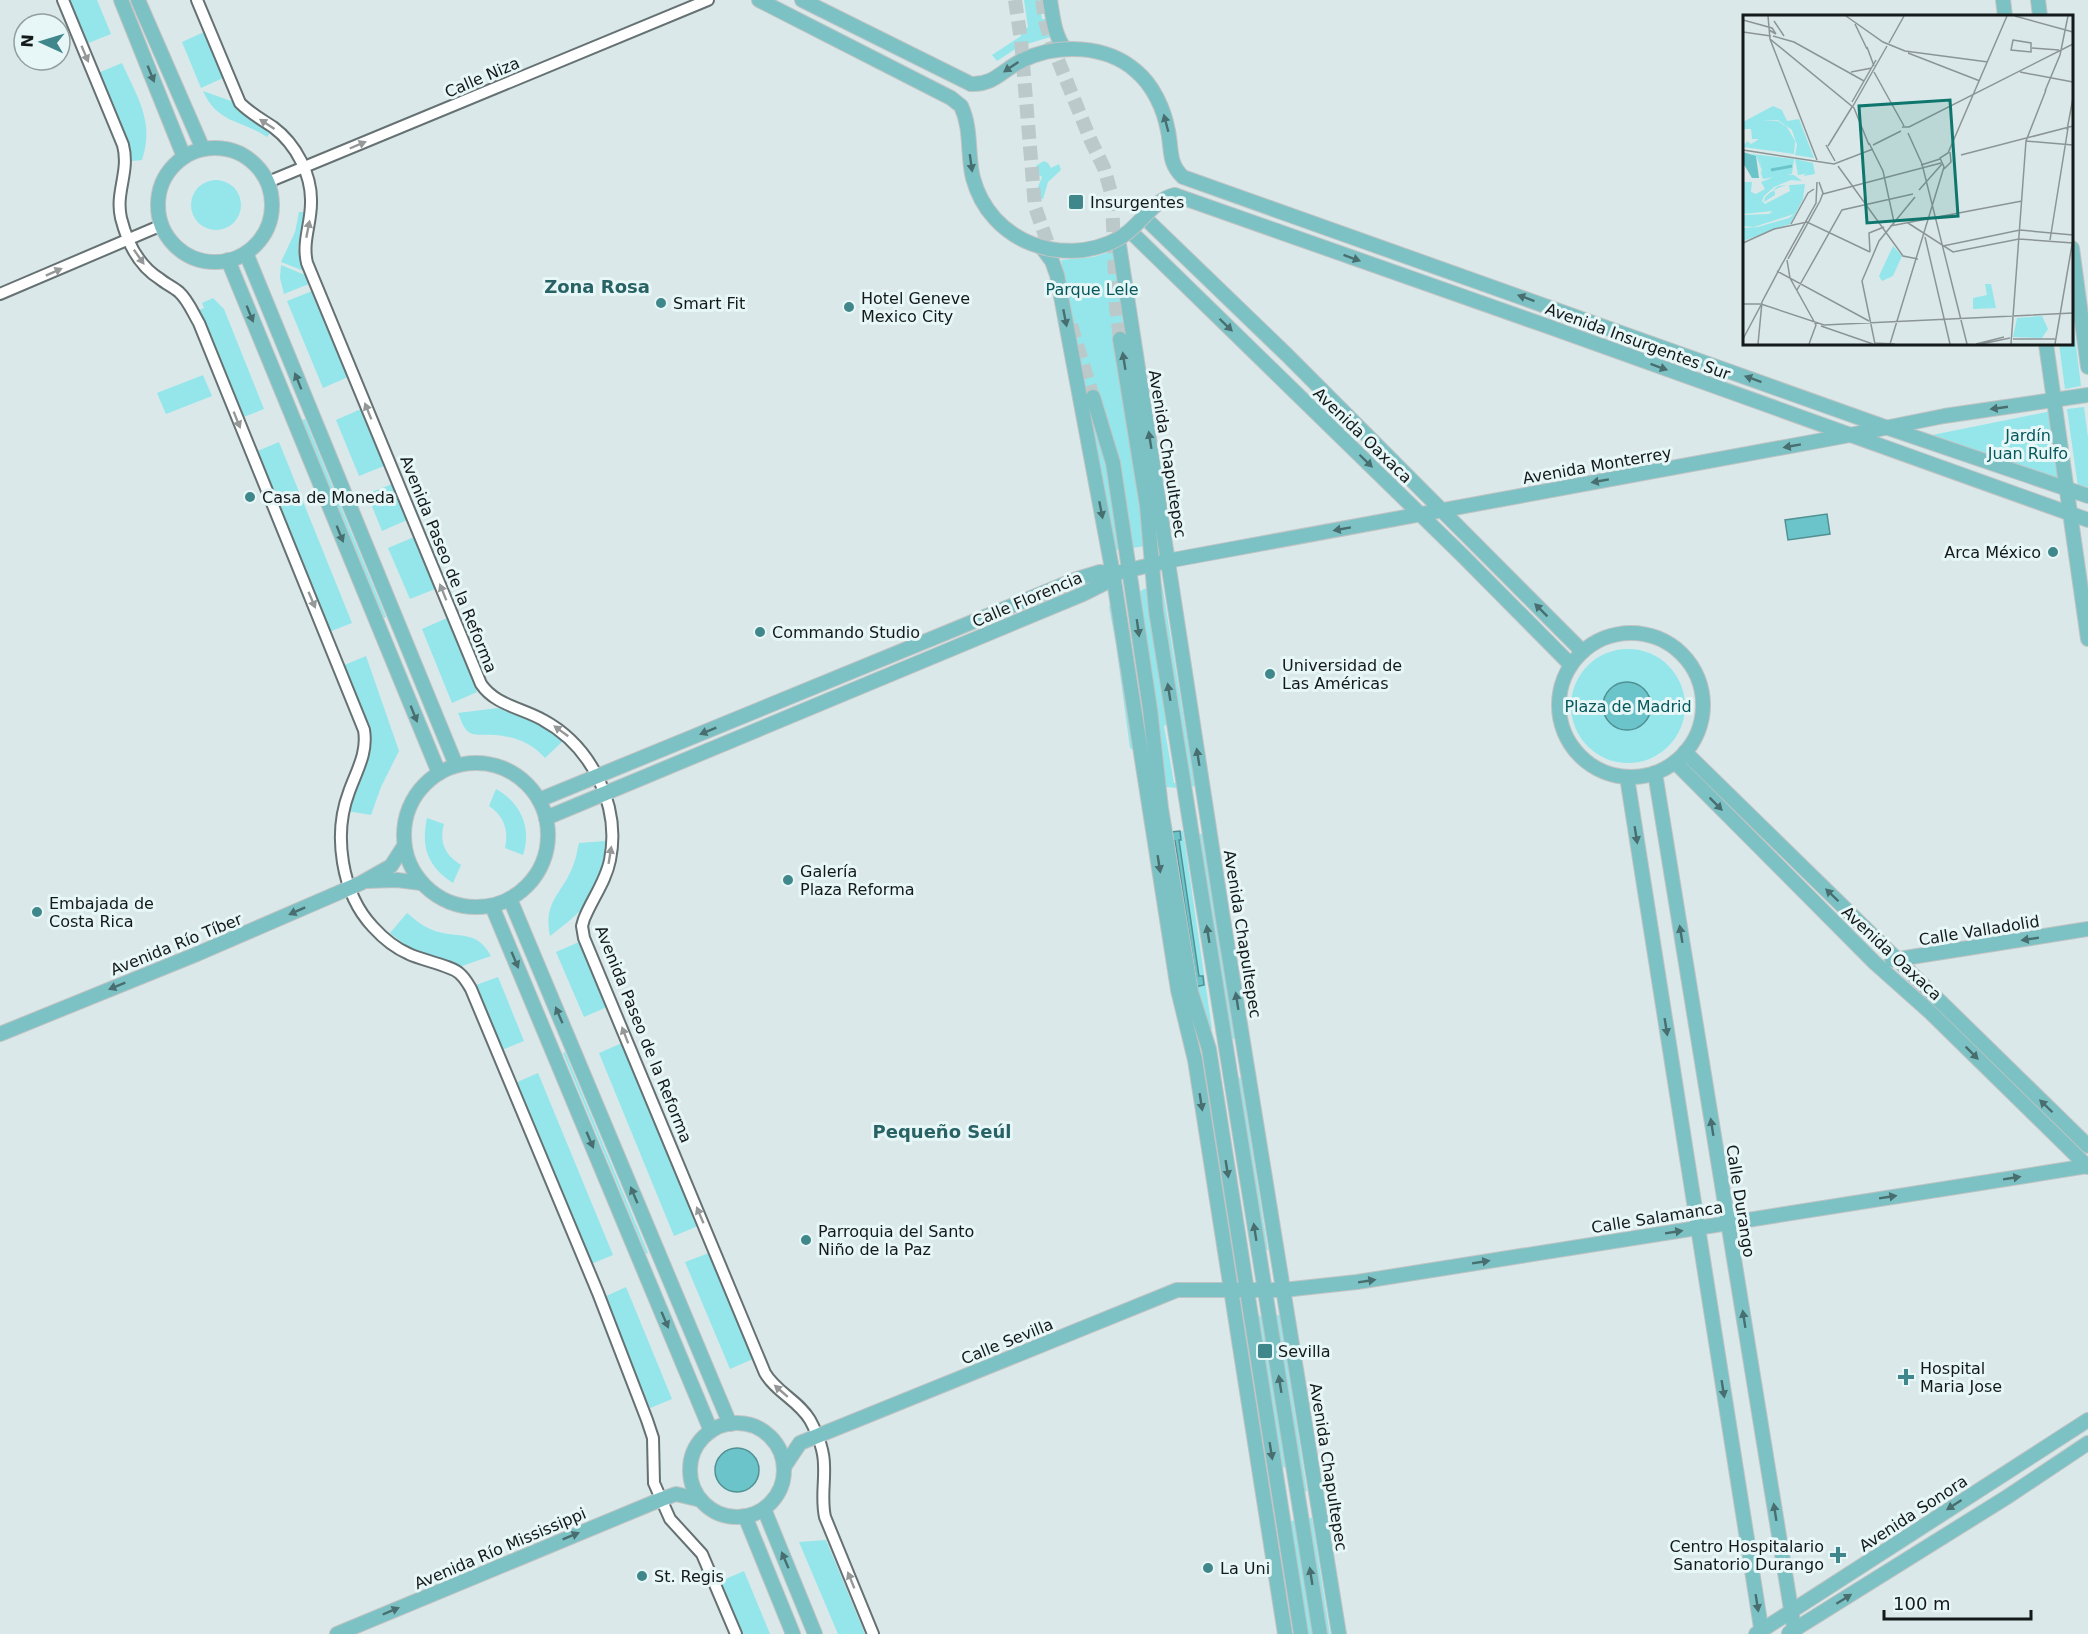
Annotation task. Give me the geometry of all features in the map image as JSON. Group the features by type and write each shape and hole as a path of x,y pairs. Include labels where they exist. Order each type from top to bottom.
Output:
{"main road":[{"path":"122,0 184,157"},
{"path":"138,0 203,149"},
{"path":"759,0 951,98 961,106 969,127 973,180 991,213 1017,237 1043,249 1063,252 1080,250 1126,239 1148,221"},
{"path":"802,0 971,84 983,84 994,80 1013,65 1036,54 1065,49 1058,38 1050,0"},
{"path":"2004,0 2005,15"},
{"path":"2038,0 2040,15"},
{"name":"Avenida Insurgentes Sur","path":"1065,49 1098,52 1115,58 1131,66 1143,77 1162,110 1168,129 1174,169 1183,177 1888,428 2088,496"},
{"path":"224,148 240,154 254,163 268,182 272,210 268,226 259,241 246,253 228,260 214,262 198,259 182,251 170,239 162,225 159,209 162,187 173,167 184,157 203,149 224,148"},
{"name":"Avenida Insurgentes Sur","path":"1148,221 1160,200 1175,195 2088,520"},
{"name":"Avenida Oaxaca","path":"1148,221 1295,363 1582,651"},
{"name":"Avenida Oaxaca","path":"1126,239 1420,514 1571,665"},
{"name":"Avenida Chapultepec","path":"1126,239 1167,561 1340,1634"},
{"path":"1043,249 1052,261 1057,274 1171,903 1191,992 1209,1049 1245,1290 1301,1634"},
{"path":"246,253 456,765"},
{"path":"2073,255 2088,367"},
{"path":"228,260 438,773"},
{"name":"Avenida Chapultepec","path":"1120,339 1147,506 1156,611 1320,1634"},
{"path":"2046,345 2088,639"},
{"name":"Avenida Monterrey","path":"1113,574 1167,561 1944,416 2088,395"},
{"path":"1093,397 1113,463 1130,570 1150,709 1178,990 1194,1052 1285,1634"},
{"name":"Calle Florencia","path":"539,800 1077,579 1100,572 1113,574"},
{"name":"Calle Florencia","path":"546,818 1083,594 1102,584 1113,574"},
{"path":"1634,632 1660,638 1681,652 1691,664 1698,678 1703,708 1701,723 1695,737 1675,762 1655,773 1627,777 1608,773 1592,765 1572,747 1565,734 1559,706 1564,678 1582,651 1606,637 1634,632"},
{"path":"1128,669 1150,709"},
{"name":"Avenida Oaxaca","path":"1685,752 2088,1146"},
{"name":"Avenida Oaxaca","path":"1675,762 1875,963 1930,1012 2088,1166"},
{"path":"474,763 499,766 520,778 539,800 546,818 548,840 543,862 531,883 510,899 492,906 480,908 458,906 437,897 421,883 410,865 404,846 404,823 412,800 419,790 438,773 456,765 474,763"},
{"name":"Calle Durango","path":"1655,773 1791,1611 1792,1632"},
{"path":"1627,777 1760,1633"},
{"name":"Avenida Río Tíber","path":"0,1034 197,954 364,882 391,866 404,846"},
{"name":"Avenida Río Tíber","path":"364,882 397,880 421,883"},
{"path":"510,899 730,1424"},
{"path":"492,906 711,1431"},
{"name":"Calle Valladolid","path":"1875,963 2088,929"},
{"name":"Calle Salamanca","path":"1230,1290 1283,1290 1357,1282 2088,1166"},
{"name":"Calle Sevilla","path":"800,1443 1177,1290 1230,1290"},
{"path":"1241,1356 1250,1320"},
{"name":"Avenida Sonora","path":"1760,1633 2088,1420"},
{"path":"730,1424 746,1424 760,1429 771,1438 780,1451 784,1467 782,1483 775,1497 764,1509 745,1516 734,1517 718,1514 705,1505 695,1492 691,1478 690,1463 695,1449 704,1436 730,1424"},
{"path":"1792,1632 2086,1445 2072,1430"},
{"path":"771,1438 800,1443 784,1467"},
{"path":"691,1470 685,1484 676,1494 701,1500"},
{"name":"Avenida Río Mississippi","path":"337,1634 676,1494"},
{"path":"764,1509 816,1634"},
{"path":"745,1516 793,1634"},
{"path":"1915,1531 1925,1548"},
{"path":"1334,1634 1337,1617"}],"street":[{"path":"63,0 123,145 126,168 119,204 128,239 136,256 148,269 181,293 199,323 363,730 365,748 348,793 342,821 342,853 350,888 371,925 393,945 411,955 459,972 471,989 591,1277 647,1420 653,1438 654,1483 670,1519 702,1554 736,1634"},
{"name":"Avenida Paseo de la Reforma","path":"197,0 240,103 249,112 284,135 294,148 304,168 311,197 305,243 307,263 481,684 486,693 543,720 570,738 585,756 597,776 611,825 610,860 584,919 582,926 585,938 765,1373 779,1390 810,1419 824,1457 822,1497 825,1517 873,1634"},
{"name":"Calle Niza","path":"268,182 708,0"},
{"path":"0,294 162,225"}],"green space":[{"path":"68,0 97,0 111,34 86,44"},
{"path":"1024,0 1039,0 1042,19 1047,19 1054,36 1020,46 997,61 992,55 1021,36 1021,31 1028,27"},
{"path":"204,32 223,78 201,88 182,42"},
{"path":"122,63 138,99 145,122 146,134 142,160 132,161 128,141 98,73"},
{"path":"203,91 234,102 241,112 270,133 267,137 230,120 216,110"},
{"path":"1044,161 1051,168 1059,164 1061,170 1048,182 1043,199 1037,198 1042,177 1036,169 1037,165"},
{"path":"216,180 234,187 241,205 234,223 216,230 198,223 191,205 198,187"},
{"path":"299,212 305,212 298,247 304,271 281,262 295,232"},
{"name":"Parque Lele","path":"1113,251 1125,338 1113,339 1141,501 1145,546 1132,548 1110,435 1099,395 1121,549 1116,550 1061,260 1093,257"},
{"path":"281,265 305,275 309,284 284,294 280,278"},
{"path":"312,291 348,377 323,388 287,301"},
{"path":"213,298 224,309 264,409 241,418 199,310 204,308 202,303"},
{"path":"2073,322 2081,386 2065,389 2059,345 2073,345"},
{"path":"203,375 212,396 166,414 157,393"},
{"path":"2084,407 2088,437 2088,489 2078,487 2067,409"},
{"path":"361,409 384,466 359,476 336,420"},
{"name":"Jardín Juan Rulfo","path":"2052,411 2058,476 2056,480 1927,436"},
{"path":"305,419 386,617 384,618 302,420"},
{"path":"279,442 352,623 329,632 255,452"},
{"path":"392,484 407,520 382,531 367,494"},
{"path":"414,537 435,589 410,599 388,548"},
{"path":"1162,584 1195,786 1190,787 1162,614 1159,585"},
{"path":"1148,587 1168,724 1164,726 1174,783 1178,783 1179,788 1166,787 1139,592"},
{"path":"1111,605 1133,750 1130,748"},
{"path":"447,618 477,692 452,703 422,629"},
{"name":"Plaza de Madrid","path":"1628,649 1650,653 1669,665 1681,684 1685,706 1681,728 1669,747 1650,759 1628,763 1606,759 1587,747 1575,728 1571,706 1575,684 1587,665 1606,653"},
{"path":"366,656 399,751 381,787 371,815 347,811 369,746 342,666"},
{"path":"498,708 541,725 564,740 545,758 528,744 515,739 470,733 458,713"},
{"path":"496,789 512,801 522,817 526,835 523,855 505,848 506,829 502,819 489,806"},
{"path":"427,818 444,824 442,837 445,848 461,865 453,883 437,870 428,855 425,838"},
{"path":"1180,831 1183,831 1212,1029 1208,1029 1195,987 1204,985 1203,977 1199,977 1179,840 1181,839"},
{"path":"1198,834 1203,834 1235,1039 1230,1038"},
{"path":"605,841 602,869 591,896 580,911 550,936 551,906 569,876 579,843"},
{"path":"407,913 435,931 473,938 491,956 459,967 409,948 390,933"},
{"path":"579,942 607,1007 584,1017 556,952"},
{"path":"498,977 524,1041 502,1050 476,985"},
{"path":"622,1043 698,1226 674,1236 599,1053"},
{"path":"565,1052 648,1253 646,1254 563,1053"},
{"path":"1203,1068 1205,1068 1234,1251 1232,1251"},
{"path":"538,1073 613,1255 591,1264 515,1083"},
{"path":"1237,1077 1241,1078 1268,1250 1264,1249"},
{"path":"709,1253 753,1359 730,1369 685,1262"},
{"path":"626,1287 672,1399 650,1408 604,1297"},
{"path":"1255,1315 1263,1316 1287,1467 1280,1468"},
{"path":"1274,1315 1280,1315 1307,1491 1303,1492"},
{"path":"1307,1518 1312,1518 1330,1634 1326,1634"},
{"path":"1296,1520 1314,1634 1307,1634 1288,1522"},
{"path":"826,1540 865,1634 838,1634 799,1542"},
{"path":"744,1571 770,1634 742,1634 721,1581"}],"shaded area":[{"path":"1827,514 1830,534 1788,540 1785,520"},
{"path":"1627,682 1644,689 1651,706 1644,723 1627,730 1610,723 1603,706 1610,689"},
{"path":"1180,831 1181,840 1179,840 1199,976 1203,976 1204,985 1195,987 1196,979 1175,841 1173,841 1171,832"},
{"path":"737,1448 746,1449 753,1454 758,1461 758,1479 753,1486 746,1491 737,1492 728,1491 721,1486 716,1479 715,1470 716,1461 721,1454 728,1449"}],"tunnel":[{"path":"1015,0 1021,40 1035,207 1053,258"},
{"path":"1042,0 1045,21 1056,55 1104,168 1112,196 1116,307 1120,339"},
{"path":"1071,325 1093,397"}],"place":[{"name":"Insurgentes","path":"1076,202"},
{"name":"Smart Fit","path":"661,303"},
{"name":"Hotel Geneve Mexico City","path":"849,307"},
{"name":"Casa de Moneda","path":"250,497"},
{"name":"Arca México","path":"2053,552"},
{"name":"Commando Studio","path":"760,632"},
{"name":"Universidad de Las Américas","path":"1270,674"},
{"name":"Galería Plaza Reforma","path":"788,880"},
{"name":"Embajada de Costa Rica","path":"37,912"},
{"name":"Parroquia del Santo Niño de la Paz","path":"806,1240"},
{"name":"Sevilla","path":"1265,1351"},
{"name":"Hospital Maria Jose","path":"1906,1377"},
{"name":"Centro Hospitalario Sanatorio Durango","path":"1838,1555"},
{"name":"La Uni","path":"1208,1568"},
{"name":"St. Regis","path":"642,1576"}],"district":[{"name":"Zona Rosa","path":"597,287"},
{"name":"Pequeño Seúl","path":"942,1132"}]}
